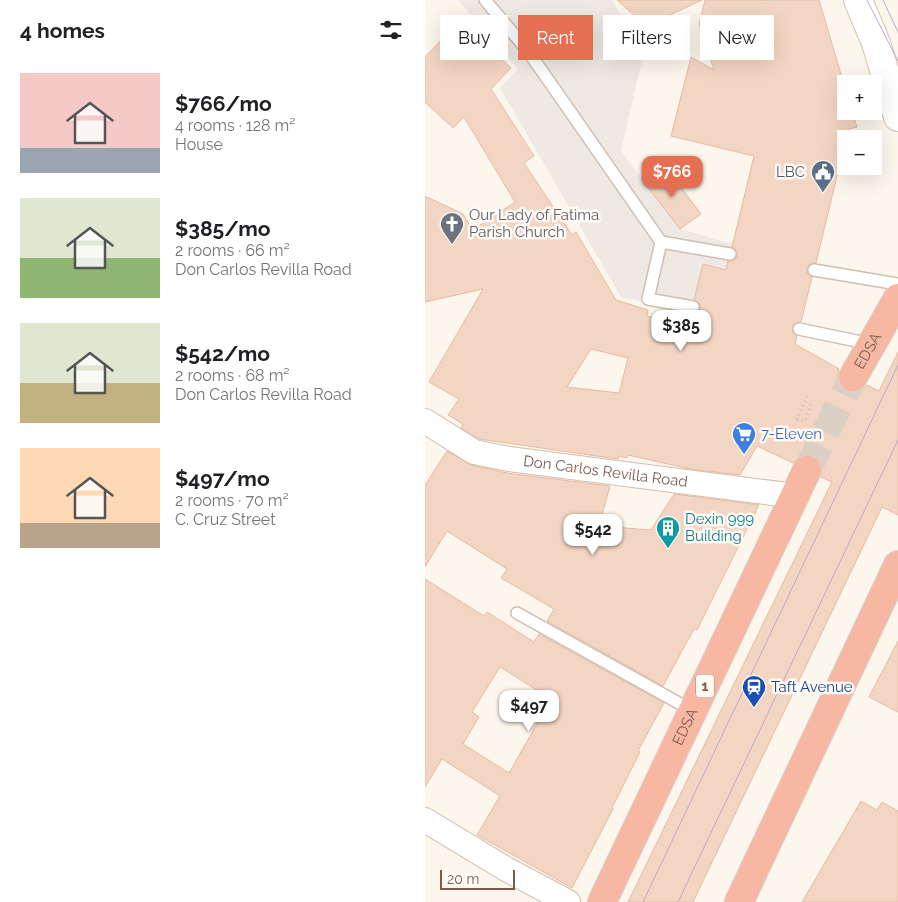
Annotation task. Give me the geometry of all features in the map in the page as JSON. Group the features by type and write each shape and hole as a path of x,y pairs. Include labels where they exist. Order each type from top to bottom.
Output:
{"highway":[{"name":"EDSA","path":"853,377 898,298"},
{"name":"EDSA","path":"602,902 807,470"},
{"path":"739,902 898,565"}],"main road":[{"path":"858,0 877,43 898,117"}],"street":[{"name":"Don Carlos Revilla Road","path":"425,421 474,452 509,459 795,496"},
{"path":"425,820 506,869 569,902"}],"lane":[{"path":"485,0 528,51 661,242 730,254"},
{"path":"661,242 648,299 693,306"},
{"path":"814,270 898,284"},
{"path":"799,330 872,344"},
{"path":"517,612 693,711"}],"path":[{"path":"807,397 797,419 805,422 811,404"}],"shaded area":[{"path":"458,0 612,0 620,15 603,15 603,60 642,60 621,151 680,229 733,244 726,270 703,264 692,311 621,297 500,88 518,69 508,58 508,15 471,15"}],"building":[{"path":"617,0 702,0 670,15 634,15"},
{"path":"705,0 819,0 841,75 837,75 837,120 855,120 857,127 849,130 837,130 837,175 816,263 811,263 807,268 807,273 812,277 801,322 794,324 792,331 797,336 795,344 839,369 837,377 839,384 845,390 853,393 860,391 867,385 879,391 898,352 898,515 882,507 693,902 628,902 832,482 821,477 822,468 820,461 814,456 806,454 799,457 793,463 757,446 740,475 690,469 628,455 627,458 619,456 618,459 479,439 461,428 463,424 448,415 459,399 429,382 483,289 425,302 425,196 463,214 473,230 515,202 464,117 453,128 425,102 425,57 440,42 440,60 503,60 511,68 491,89 534,156 524,163 572,235 576,232 616,300 648,310 647,316 689,327 691,314 696,314 700,309 700,304 694,300 703,264 726,270 728,261 733,261 737,256 737,251 732,247 754,156 671,136 691,57 714,70 711,60 774,60 774,15 701,15","holes":["591,349 628,358 619,393 567,387"]},
{"path":"665,166 701,214 680,229 644,182"},
{"path":"447,451 471,465 507,473 610,486 599,526 651,530 674,494 759,505 697,630 694,629 663,686 547,621 554,609 501,578 507,569 447,531 425,567 425,485"},
{"path":"425,579 484,616 487,612 534,642 539,634 664,703 638,751 640,752 613,809 572,888 477,835 500,796 442,759 425,787","holes":["500,667 543,694 529,717 538,722 509,773 463,744 479,717 472,712"]},
{"path":"898,641 898,712 869,697"},
{"path":"861,801 877,810 882,802 898,811 898,902 802,902"}],"tunnel":[{"path":"807,470 853,377"}],"tram line":[{"path":"867,0 898,61"},
{"path":"883,0 898,32"},
{"path":"643,902 898,365"},
{"path":"678,902 898,440"}],"place":[{"name":"LBC","path":"823,193"},
{"name":"Our Lady of Fatima Parish Church","path":"452,245"},
{"name":"7-Eleven","path":"744,455"},
{"name":"Dexin 999 Building","path":"668,549"},
{"name":"Taft Avenue","path":"754,708"}]}
